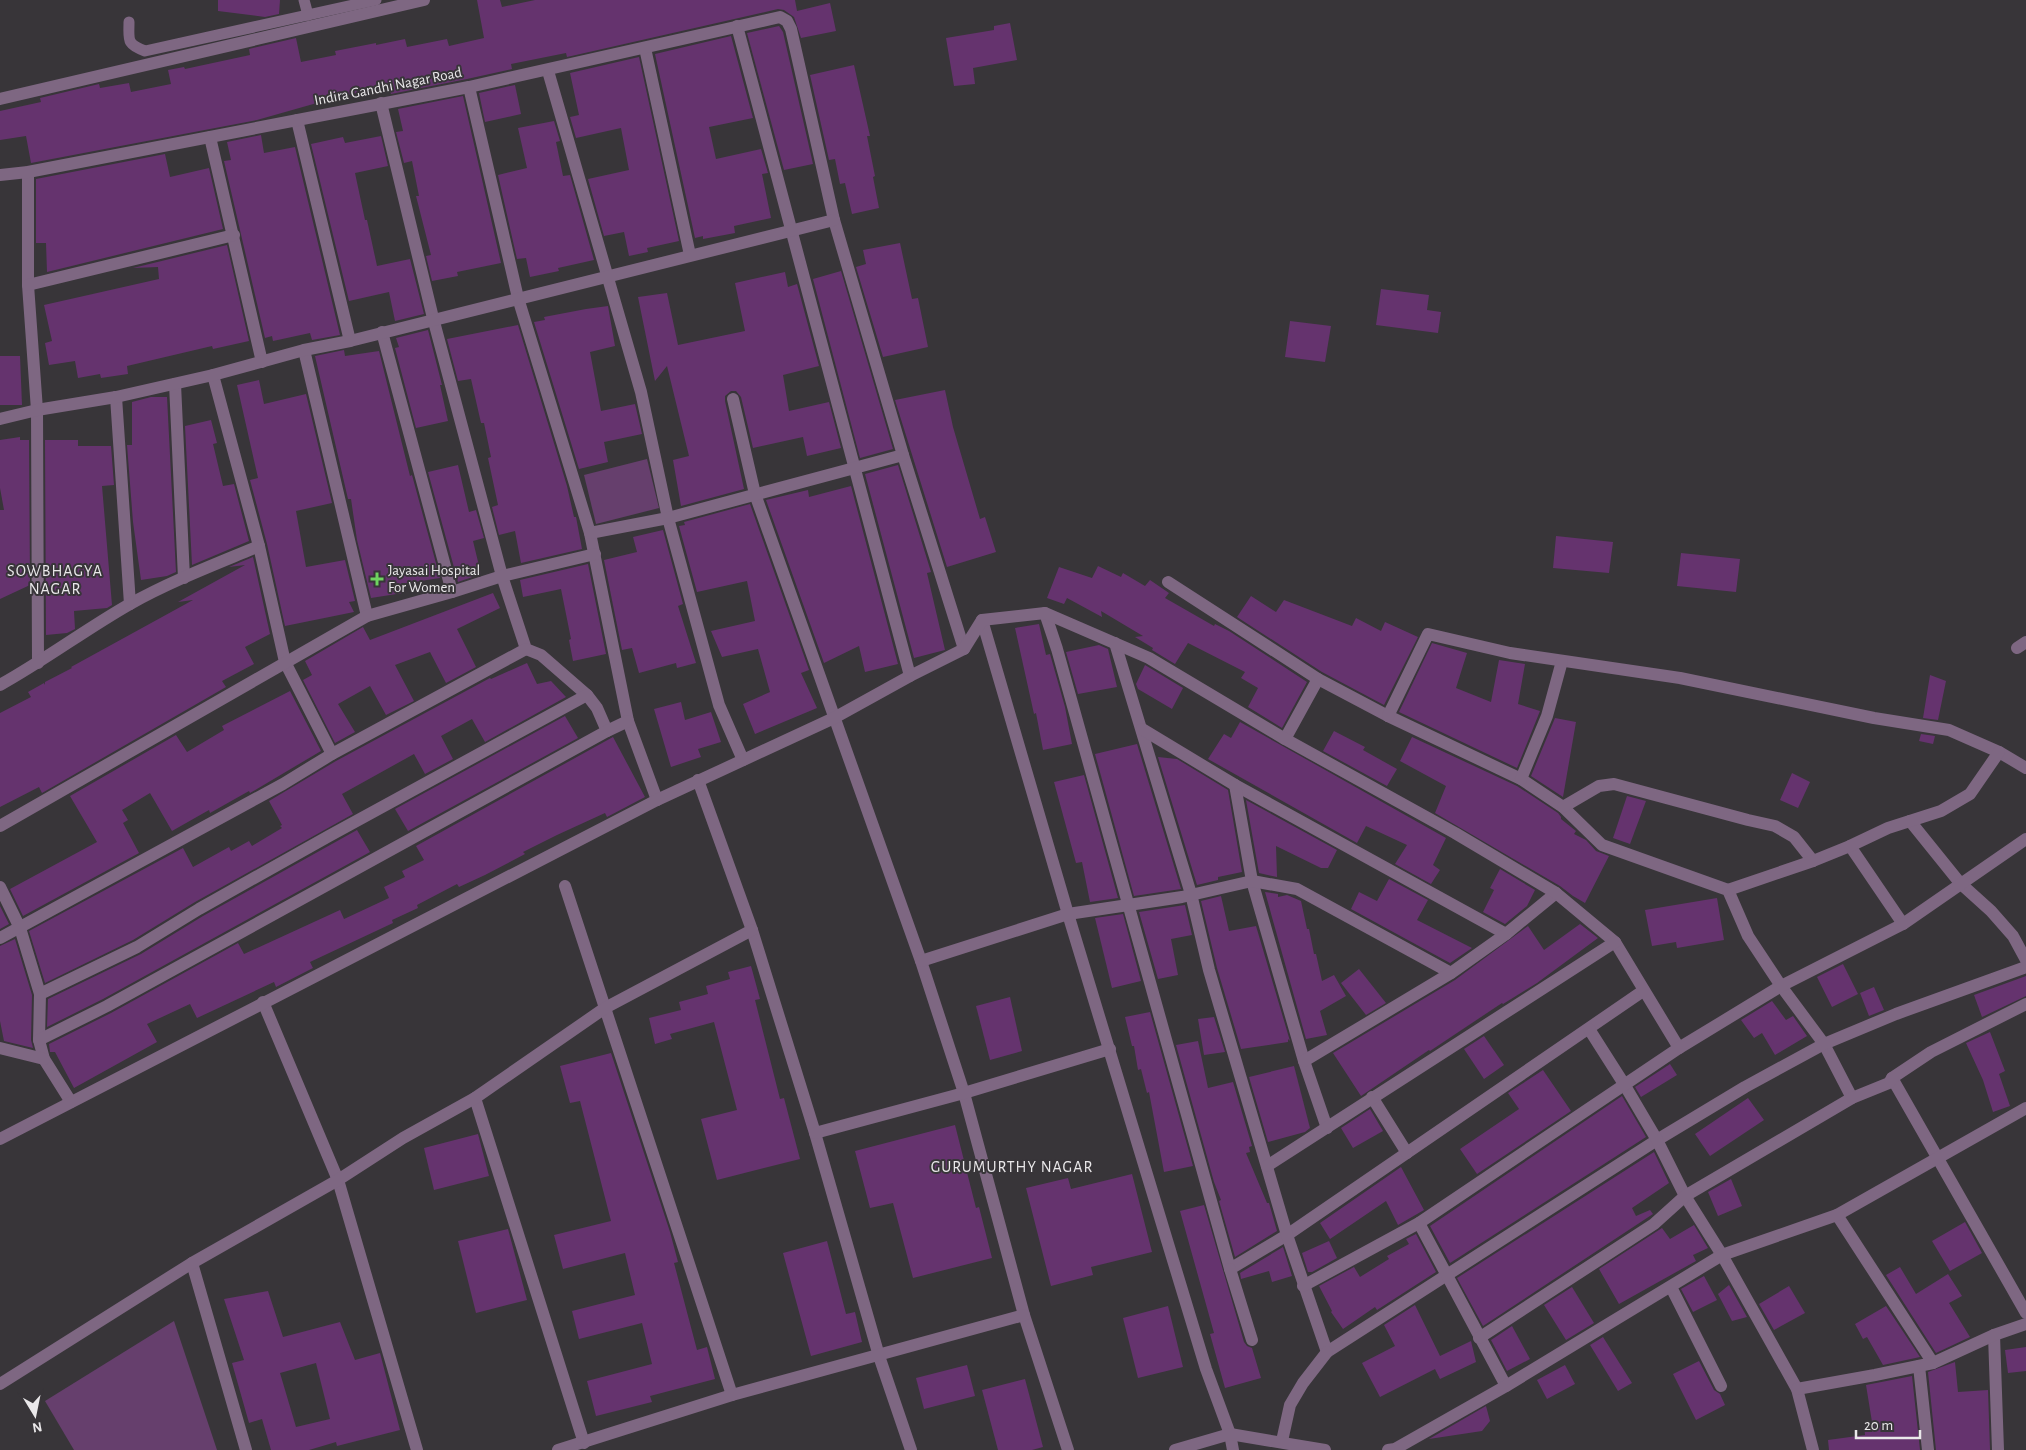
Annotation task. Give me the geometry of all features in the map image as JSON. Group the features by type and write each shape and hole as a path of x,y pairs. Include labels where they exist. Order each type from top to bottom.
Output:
{"street":[{"path":"0,98 424,0"},
{"name":"Indira Gandhi Nagar Road","path":"0,174 28,172 469,87 548,71 780,17 787,21 791,29 834,220"},
{"path":"736,26 910,676"},
{"path":"645,48 690,255"},
{"path":"548,71 641,392 668,518 719,705 743,760"},
{"path":"469,87 518,298 590,533 628,721 658,800"},
{"path":"380,103 433,318 502,576 526,649 540,656 586,695 597,708 607,731"},
{"path":"296,120 350,341"},
{"path":"210,137 262,362"},
{"path":"28,172 28,285 38,410 38,664"},
{"path":"0,419 38,410 116,397 213,375 304,350 350,341 433,318 834,220 903,455 964,649"},
{"path":"28,285 234,235"},
{"path":"382,332 452,592"},
{"path":"304,350 367,616"},
{"path":"213,375 259,546 285,662 332,754"},
{"path":"175,384 184,578"},
{"path":"116,397 130,604"},
{"path":"733,399 755,494 921,961 964,1093 1024,1315 1068,1450"},
{"path":"590,533 668,518 903,455"},
{"path":"0,685 38,664 130,604 184,578 259,546"},
{"path":"0,826 367,616 502,576 595,554"},
{"path":"1168,582 1318,679 1388,716 1521,779 1563,807 1602,845 1728,890 1813,861 1888,828 1941,811 1970,794 1999,752"},
{"path":"982,620 1045,613 1149,658 1285,739 1455,833 1556,893 1614,942 1679,1048"},
{"path":"1045,613 1060,659 1230,1269 1252,1340"},
{"path":"0,1140 263,1002 658,800 834,718 964,649 982,620"},
{"path":"982,620 1068,914 1206,1369 1234,1450"},
{"path":"1388,716 1428,634 1510,653 1680,678 1809,705 1949,730 1999,752 2026,768"},
{"path":"1115,643 1192,894 1209,970 1286,1234 1327,1352"},
{"path":"0,938 526,649"},
{"path":"1521,779 1547,716 1562,661"},
{"path":"1285,739 1318,679"},
{"path":"40,994 137,947 199,909 320,840 586,695"},
{"path":"39,1040 107,1006 628,721"},
{"path":"1142,729 1235,785 1506,934"},
{"path":"698,780 752,930 816,1133 879,1356 911,1450"},
{"path":"1563,807 1599,786 1614,784 1775,826 1794,837 1813,861"},
{"path":"1235,785 1252,881 1304,1061 1327,1128"},
{"path":"1910,821 1960,883 1991,911 2007,930 2026,960"},
{"path":"1304,1286 1419,1223 1624,1084 1781,986 1903,924 2026,839"},
{"path":"1850,846 1903,924"},
{"path":"921,961 1068,914 1129,906 1252,881 1297,889 1450,973"},
{"path":"565,886 732,1395"},
{"path":"0,887 20,928 40,994 39,1040 44,1059 71,1102"},
{"path":"1728,890 1748,936 1781,986 1824,1044 1852,1098"},
{"path":"1304,1061 1450,973 1506,934 1556,893"},
{"path":"0,1384 192,1263 338,1180 403,1138 475,1098 605,1008 752,930"},
{"path":"1266,1166 1614,942"},
{"path":"1282,1442 1290,1405 1303,1383 1327,1352 1447,1274 1657,1140 1745,1087 1824,1044 1896,1014 2026,967"},
{"path":"1230,1269 1407,1153 1643,991"},
{"path":"263,1002 338,1180 417,1450"},
{"path":"1479,1338 1654,1224 1685,1196 1852,1098 1889,1083 1892,1078 1931,1052 2026,1004"},
{"path":"1589,1028 1657,1140 1685,1196 1722,1255 1797,1388 1813,1450"},
{"path":"0,1048 44,1059"},
{"path":"816,1133 964,1093 1110,1049"},
{"path":"1892,1078 2026,1313"},
{"path":"1372,1097 1407,1153"},
{"path":"475,1098 584,1443"},
{"path":"1388,1450 1395,1449 1506,1386 1722,1255 1837,1215 2026,1108"},
{"path":"1837,1215 1933,1363"},
{"path":"1419,1223 1506,1386"},
{"path":"192,1263 246,1450"},
{"path":"1671,1287 1721,1386"},
{"path":"558,1450 732,1395 1024,1315"},
{"path":"1797,1388 1875,1376 1933,1363 1994,1334 2026,1324"},
{"path":"1994,1334 1998,1450"},
{"path":"1919,1366 1928,1450"},
{"path":"1175,1450 1230,1434 1325,1450"}],"lane":[{"path":"304,0 308,15"},
{"path":"129,22 128,40 133,47 145,51 376,0"}],"shaded area":[{"path":"647,459 659,508 596,524 584,475"},
{"path":"174,1321 217,1450 74,1450 45,1401"}],"building":[{"path":"218,0 280,0 279,14 265,17 218,11"},
{"path":"477,0 500,0 502,7 535,0 795,0 797,11 830,3 836,31 801,38 794,17 784,10 778,9 567,57 566,53 511,64 512,69 467,79 391,94 389,86 338,97 257,120 31,163 26,136 0,140 0,111 41,102 40,98 99,84 100,88 129,83 131,92 171,84 168,70 184,67 185,69 250,55 249,49 296,38 301,62 336,55 335,51 405,39 407,47 447,39 449,46 484,38"},
{"path":"1010,23 1017,60 973,68 975,84 954,86 946,38 994,30 994,26"},
{"path":"779,26 783,32 813,164 784,170 747,33"},
{"path":"731,36 753,118 709,127 716,159 761,149 768,173 762,174 771,218 734,226 735,233 703,239 703,236 695,238 655,54"},
{"path":"639,57 679,241 647,248 648,252 629,256 624,232 604,236 588,179 629,170 621,128 576,138 570,117 579,115 570,73"},
{"path":"854,65 870,136 867,136 879,208 852,214 845,183 840,184 835,159 829,160 810,75"},
{"path":"515,85 521,114 485,122 479,93"},
{"path":"463,96 501,263 457,272 458,276 432,281 426,256 431,255 416,196 419,196 412,161 404,163 396,132 403,131 398,109"},
{"path":"554,121 560,141 556,142 563,176 570,175 594,260 558,268 559,271 530,277 526,258 517,259 498,175 527,168 518,128"},
{"path":"261,135 264,153 295,147 340,335 312,340 310,333 273,341 272,336 265,338 224,161 231,160 227,142"},
{"path":"381,136 388,166 355,173 365,220 367,220 377,266 410,259 424,314 395,321 389,292 349,301 311,144 343,137 345,143"},
{"path":"165,154 170,177 209,168 223,229 47,272 46,243 36,243 36,179"},
{"path":"900,243 912,299 918,298 928,347 883,357 856,267 866,264 863,250"},
{"path":"227,245 249,341 213,349 212,346 127,366 128,374 101,378 100,374 78,378 75,361 49,365 45,343 52,341 44,305 159,279 158,267 133,268"},
{"path":"841,271 893,449 860,458 813,279"},
{"path":"785,272 788,287 797,284 819,366 783,375 789,411 829,402 841,448 807,456 803,437 753,448 741,397 736,391 731,391 725,396 725,401 744,489 681,506 673,460 689,456 667,366 655,381 638,297 667,293 678,345 745,331 735,283"},
{"path":"1381,289 1429,295 1427,310 1441,312 1438,333 1376,325"},
{"path":"608,306 615,346 590,352 601,411 635,404 642,434 604,442 608,462 579,469 534,322 545,320 544,317"},
{"path":"1290,321 1331,326 1325,362 1285,357"},
{"path":"518,325 567,486 574,517 576,517 582,549 521,563 515,531 499,535 492,507 498,505 488,458 491,457 484,423 481,423 471,379 458,381 447,339"},
{"path":"428,330 442,385 440,385 448,421 416,428 395,348 399,347 396,338"},
{"path":"344,350 345,356 379,351 410,476 412,475 440,578 401,584 403,593 371,598 357,540 351,499 348,499 315,356"},
{"path":"0,356 20,356 22,405 0,405"},
{"path":"259,380 264,404 306,394 332,503 296,511 306,567 345,560 355,601 349,602 354,612 285,626 267,544 250,480 258,478 237,385"},
{"path":"945,390 953,427 980,519 985,517 996,552 947,567 895,400"},
{"path":"151,397 167,397 176,572 167,576 141,580 133,522 127,445 132,445 132,402"},
{"path":"211,420 217,443 213,444 223,486 234,484 249,541 192,565 185,426"},
{"path":"20,437 20,440 29,440 30,585 0,599 0,510 4,510 0,488 0,440"},
{"path":"45,440 78,440 78,446 111,446 114,485 102,486 112,605 107,608 74,611 75,629 67,633 46,635"},
{"path":"458,465 469,512 476,510 484,538 473,541 481,574 458,582 428,472"},
{"path":"898,465 931,572 927,573 945,650 914,658 865,474"},
{"path":"851,486 898,664 865,672 859,646 824,663 766,500 808,490 809,497"},
{"path":"750,504 809,670 801,673 817,708 755,734 743,704 770,692 758,649 722,657 711,631 755,621 747,581 697,592 679,526 685,525 684,522"},
{"path":"663,530 683,604 678,606 696,663 677,668 676,663 639,673 632,648 622,650 604,560 637,552 633,537"},
{"path":"1556,536 1613,542 1609,573 1553,568"},
{"path":"1681,553 1740,559 1736,592 1677,586"},
{"path":"253,557 270,634 245,647 254,664 222,681 226,687 42,793 39,787 0,807 0,713 31,697 28,692 44,683 45,685 45,682 193,600 178,602 245,565 229,567"},
{"path":"588,564 606,654 573,661 569,640 571,639 561,589 523,597 520,580"},
{"path":"1098,566 1121,577 1123,573 1145,586 1150,580 1169,593 1165,598 1214,626 1215,624 1229,631 1307,682 1282,728 1248,707 1258,688 1241,678 1245,672 1188,643 1175,664 1135,637 1143,636 1101,611 1102,617 1067,598 1064,604 1047,598 1059,567 1092,578"},
{"path":"493,593 500,608 457,629 476,667 446,683 430,652 395,665 414,701 386,715 370,686 338,704 355,732 335,743 303,680 312,675 305,661 363,627 370,640"},
{"path":"1251,596 1276,612 1284,600 1352,626 1356,618 1381,631 1385,622 1418,637 1384,705 1322,672 1237,617"},
{"path":"1039,624 1046,655 1050,654 1065,707 1072,744 1043,750 1015,628"},
{"path":"1432,643 1467,653 1456,688 1491,702 1499,660 1525,664 1518,704 1540,711 1517,768 1399,712"},
{"path":"1099,645 1108,649 1117,687 1078,694 1066,652"},
{"path":"527,663 537,684 551,681 566,697 485,742 472,719 441,736 453,759 425,774 414,754 342,794 353,814 195,902 133,940 45,983 29,931 183,848 193,867 229,847 231,851 249,841 252,846 282,828 269,801 336,761 490,678"},
{"path":"1145,665 1183,688 1172,709 1138,689 1136,684"},
{"path":"1930,675 1946,681 1938,720 1923,718"},
{"path":"290,691 321,751 250,793 249,791 210,813 209,810 172,831 150,793 122,810 128,820 123,823 139,853 23,916 10,889 97,842 70,796 176,735 187,752 224,730 222,726"},
{"path":"681,702 685,720 711,712 721,742 698,749 701,757 671,767 654,709"},
{"path":"565,716 578,738 408,831 395,809"},
{"path":"1555,718 1576,722 1563,797 1531,776"},
{"path":"1240,722 1446,838 1433,865 1440,870 1431,884 1395,864 1407,845 1366,826 1357,843 1208,759 1224,734 1231,738"},
{"path":"1334,731 1365,747 1363,750 1397,769 1387,786 1323,751"},
{"path":"1921,734 1935,736 1933,744 1919,741"},
{"path":"613,737 645,797 607,817 605,813 557,835 523,852 525,854 485,875 459,887 457,884 417,905 418,908 392,920 393,923 310,962 313,968 276,987 274,982 197,1018 190,1004 147,1024 157,1042 74,1088 55,1052 50,1052 49,1044 111,1013 238,943 244,954 340,910 344,919 389,898 384,887 405,877 402,871 424,860 416,846"},
{"path":"1412,737 1517,786 1558,813 1561,819 1576,831 1574,834 1586,840 1596,851 1609,856 1585,903 1560,886 1435,813 1446,786 1400,761"},
{"path":"1137,744 1181,889 1134,896 1095,754"},
{"path":"1158,757 1177,759 1228,790 1242,872 1218,877 1218,880 1197,885"},
{"path":"1792,773 1810,782 1798,808 1780,800"},
{"path":"1084,775 1118,898 1090,902 1082,862 1076,863 1054,782"},
{"path":"1627,796 1646,801 1630,844 1613,838"},
{"path":"1246,800 1337,850 1328,868 1321,868 1276,846 1277,877 1259,873"},
{"path":"357,830 370,852 103,999 47,1027 48,999 141,954 203,916"},
{"path":"1500,869 1535,890 1527,906 1505,924 1483,912 1494,890 1490,888"},
{"path":"1389,879 1428,900 1417,920 1472,948 1450,963 1351,909 1359,892 1377,901"},
{"path":"1265,892 1278,894 1278,897 1287,895 1301,901 1322,981 1334,975 1346,996 1320,1011 1327,1035 1306,1039"},
{"path":"1221,896 1229,931 1256,926 1290,1041 1288,1039 1288,1042 1241,1049 1217,968 1201,901"},
{"path":"1717,898 1724,940 1677,948 1676,942 1652,946 1645,910"},
{"path":"1185,905 1192,935 1171,939 1178,975 1158,979 1139,912"},
{"path":"0,906 9,924 0,929"},
{"path":"1123,914 1141,981 1112,988 1095,918"},
{"path":"1580,924 1598,938 1537,983 1502,1003 1361,1096 1333,1053 1455,980 1528,926 1544,950"},
{"path":"15,939 32,995 31,1040 33,1048 4,1041 0,1021 0,946"},
{"path":"1843,964 1858,994 1832,1007 1817,977"},
{"path":"751,966 760,999 755,1000 780,1099 784,1098 800,1159 717,1180 701,1119 737,1110 714,1022 670,1034 672,1039 655,1044 649,1018 681,1010 679,1002 708,994 706,986 730,979 728,972"},
{"path":"1359,969 1386,1003 1366,1015 1341,983"},
{"path":"2026,976 2026,996 1982,1017 1974,995"},
{"path":"1874,987 1884,1010 1869,1016 1860,993"},
{"path":"1010,997 1022,1051 990,1060 976,1006"},
{"path":"1772,1001 1786,1020 1793,1016 1807,1036 1775,1055 1762,1033 1754,1038 1741,1020"},
{"path":"1150,1012 1193,1166 1164,1172 1149,1092 1147,1093 1141,1069 1138,1070 1134,1046 1132,1046 1125,1017"},
{"path":"1214,1017 1225,1052 1204,1055 1198,1019"},
{"path":"1990,1032 2005,1071 1999,1074 2010,1106 1993,1112 1983,1080 1966,1043"},
{"path":"1484,1036 1504,1065 1484,1079 1464,1049"},
{"path":"1198,1041 1208,1088 1233,1082 1252,1146 1249,1147 1250,1152 1246,1153 1267,1203 1269,1203 1277,1231 1235,1257 1219,1201 1221,1200 1214,1182 1176,1045"},
{"path":"611,1053 670,1232 678,1262 674,1263 697,1350 707,1347 715,1379 650,1396 652,1402 596,1416 587,1381 652,1364 642,1323 579,1339 572,1311 635,1295 625,1253 563,1269 554,1235 611,1221 580,1101 570,1103 560,1066"},
{"path":"1670,1064 1677,1075 1641,1097 1635,1087"},
{"path":"1294,1066 1310,1128 1305,1132 1268,1142 1249,1077"},
{"path":"1543,1070 1571,1111 1477,1174 1460,1149 1519,1109 1508,1093"},
{"path":"1622,1096 1646,1137 1450,1263 1430,1226"},
{"path":"1748,1098 1764,1120 1710,1156 1695,1134"},
{"path":"1370,1109 1383,1131 1353,1148 1341,1128"},
{"path":"955,1125 976,1208 979,1207 992,1258 913,1278 893,1203 870,1208 855,1151"},
{"path":"478,1134 489,1176 434,1190 424,1148"},
{"path":"1654,1152 1669,1183 1632,1208 1636,1216 1650,1210 1653,1214 1483,1326 1457,1278"},
{"path":"1401,1167 1424,1210 1398,1225 1386,1201 1330,1239 1320,1223"},
{"path":"1132,1174 1152,1252 1091,1267 1093,1275 1051,1286 1026,1188 1068,1178 1071,1189"},
{"path":"1731,1179 1742,1206 1718,1216 1708,1192"},
{"path":"1204,1205 1244,1342 1252,1348 1261,1378 1225,1388 1210,1334 1214,1333 1180,1211"},
{"path":"1965,1222 1982,1253 1950,1271 1932,1241"},
{"path":"1694,1225 1708,1248 1693,1255 1696,1261 1619,1304 1599,1269 1662,1228 1670,1239"},
{"path":"508,1229 527,1300 476,1313 458,1241"},
{"path":"1416,1234 1436,1272 1377,1310 1375,1307 1343,1329 1331,1312 1319,1286 1354,1267 1360,1277 1389,1259 1387,1256 1409,1244 1406,1239"},
{"path":"827,1241 846,1314 855,1312 862,1342 811,1356 783,1253"},
{"path":"1329,1241 1337,1258 1312,1272 1308,1272 1302,1253"},
{"path":"1283,1247 1292,1276 1272,1282 1269,1271 1241,1279 1240,1273"},
{"path":"1900,1267 1916,1294 1948,1274 1962,1296 1949,1303 1970,1337 1936,1353 1886,1275"},
{"path":"1704,1276 1717,1300 1693,1312 1681,1289"},
{"path":"1729,1285 1747,1317 1732,1321 1718,1294"},
{"path":"1789,1286 1805,1313 1774,1330 1759,1304"},
{"path":"1572,1287 1594,1323 1566,1340 1544,1305"},
{"path":"268,1291 283,1337 340,1322 355,1360 380,1353 400,1430 337,1446 336,1442 309,1450 271,1450 262,1419 249,1423 232,1363 244,1360 224,1299","holes":["316,1363 330,1419 296,1427 280,1373"]},
{"path":"1415,1305 1440,1356 1471,1341 1476,1362 1440,1379 1435,1369 1380,1397 1362,1363 1395,1346 1384,1325"},
{"path":"1168,1306 1183,1367 1138,1378 1123,1318"},
{"path":"1886,1306 1920,1357 1883,1365 1867,1337 1863,1339 1855,1324"},
{"path":"1512,1326 1530,1359 1507,1371 1491,1340"},
{"path":"1603,1337 1632,1383 1618,1391 1590,1345"},
{"path":"2026,1347 2026,1371 2008,1373 2005,1350"},
{"path":"1699,1361 1714,1390 1720,1394 1725,1405 1696,1420 1673,1374"},
{"path":"1955,1362 1958,1392 1988,1390 1990,1450 1936,1450 1928,1372"},
{"path":"967,1365 975,1396 924,1409 916,1378"},
{"path":"1565,1365 1575,1384 1547,1399 1537,1380"},
{"path":"1912,1376 1920,1450 1829,1450 1828,1440 1865,1435 1864,1423 1872,1422 1866,1385"},
{"path":"1025,1379 1043,1447 1032,1450 998,1450 982,1390"},
{"path":"1486,1406 1490,1421 1482,1431 1429,1439"}],"place":[{"name":"Jayasai Hospital For Women","path":"377,579"}],"district":[{"name":"SOWBHAGYA NAGAR","path":"55,579"},
{"name":"GURUMURTHY NAGAR","path":"1012,1166"}]}
